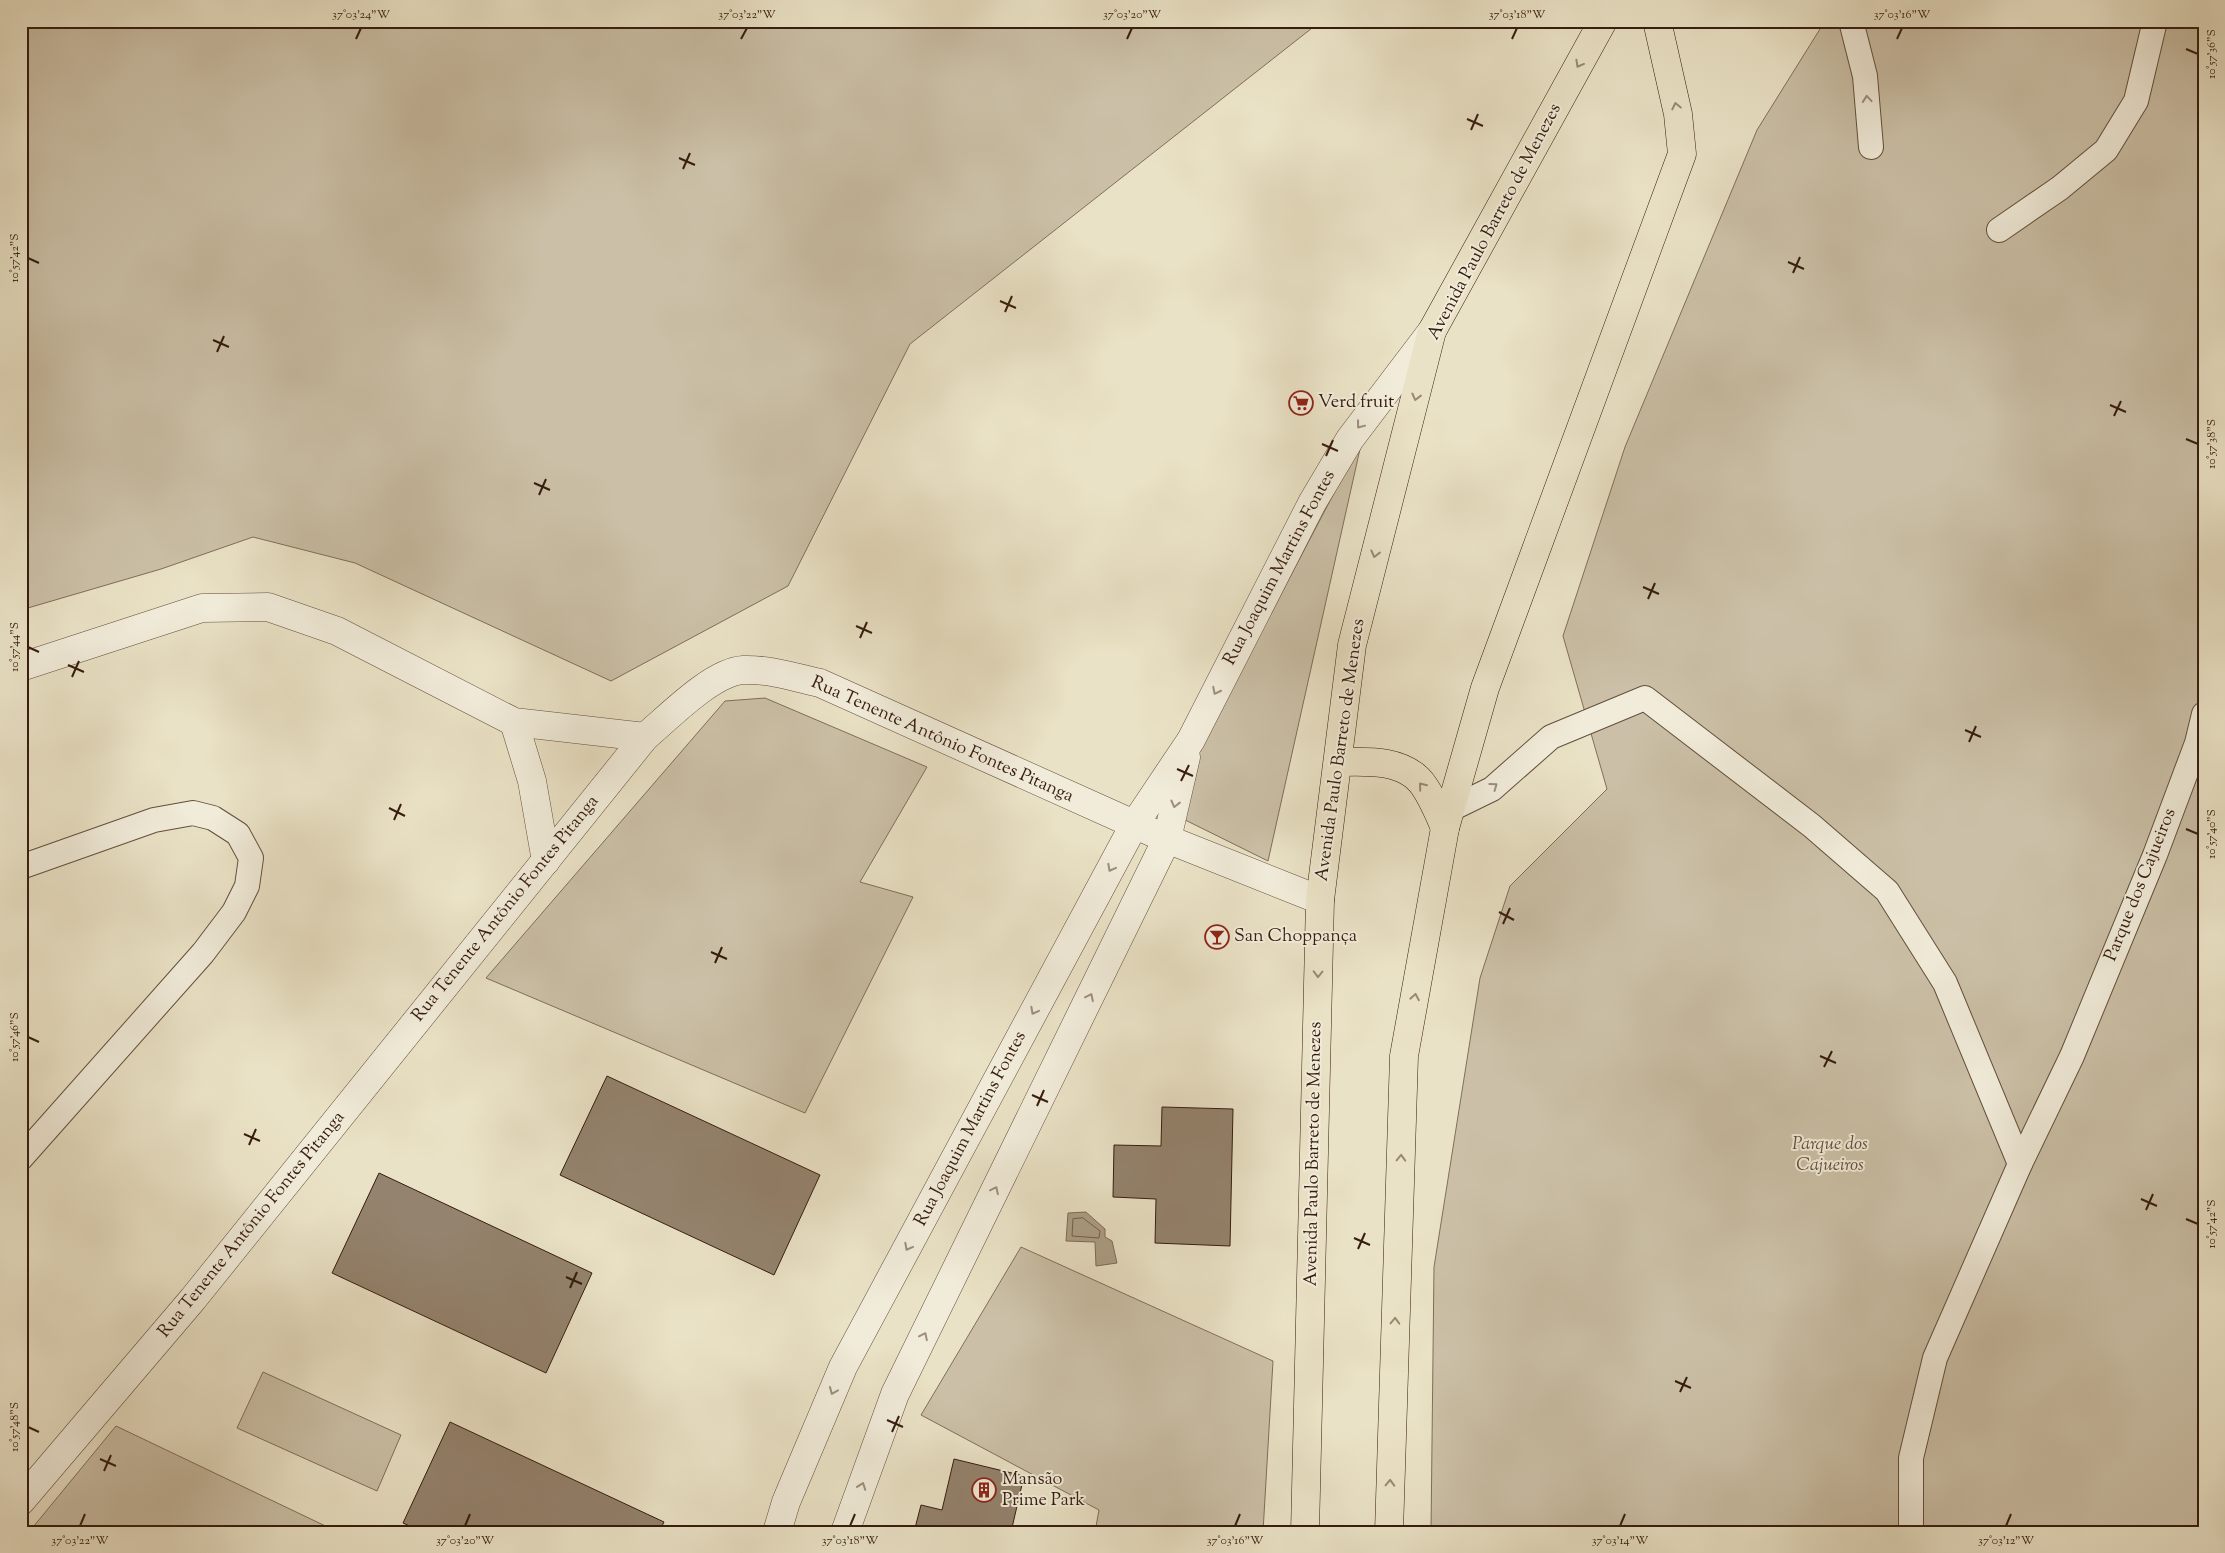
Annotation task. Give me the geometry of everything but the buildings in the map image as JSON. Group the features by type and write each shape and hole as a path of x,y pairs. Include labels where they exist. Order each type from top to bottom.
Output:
{"main road":[{"name":"Avenida Paulo Barreto de Menezes","path":"1305,1532 1320,900 1352,645 1432,331 1603,21"},
{"path":"1389,1532 1404,1056 1448,819 1485,688 1682,154 1678,114 1657,21"},
{"path":"1338,762 1372,761 1403,768 1424,785 1448,819"}],"street":[{"name":"Rua Joaquim Martins Fontes","path":"777,1532 786,1502 843,1367 1134,825 1191,740 1312,502 1350,439 1432,331"},
{"path":"21,667 202,608 268,607 337,631 514,722 645,737"},
{"name":"Rua Tenente Antônio Fontes Pitanga","path":"21,1502 193,1299 645,737 708,683 741,670 774,672 820,683 1134,825 1320,900"},
{"path":"514,722 532,781 546,861"},
{"name":"Rua Joaquim Martins Fontes","path":"845,1532 896,1394 1167,839 1191,740"}],"lane":[{"path":"1851,21 1865,76 1871,147"},
{"path":"1999,230 2060,188 2106,150 2136,101 2155,21"},
{"path":"1448,819 1492,789 1551,737 1645,698 1812,826 1887,891 1945,982 2020,1164"},
{"name":"Parque dos Cajueiros","path":"1911,1532 1911,1458 1935,1358 2020,1164 2072,1056 2155,855 2197,743 2204,714"},
{"path":"21,867 154,820 193,814 214,818 238,834 251,858 247,886 234,912 203,953 21,1158"}],"green space":[{"path":"21,21 1321,21 910,344 788,586 611,681 355,563 253,537 161,569 21,610"},
{"name":"Parque dos Cajueiros","path":"1825,21 2204,21 2204,1532 1431,1532 1434,1267 1480,978 1510,886 1607,789 1563,636 1625,447 1757,130"},
{"path":"1362,440 1268,861 1167,811"},
{"path":"765,698 927,767 860,882 913,897 805,1113 486,978 725,701"},
{"path":"1021,1247 1273,1361 1263,1532 1095,1532 1099,1510 921,1415"},
{"path":"263,1372 401,1435 377,1491 237,1428"},
{"path":"116,1426 338,1532 29,1532"}],"water":[{"path":"1086,1212 1105,1229 1105,1237 1112,1241 1117,1263 1096,1266 1095,1242 1066,1241 1068,1213"}],"place":[{"name":"Verd fruit","path":"1301,403"},
{"name":"San Choppança","path":"1217,937"},
{"name":"Mansão Prime Park","path":"984,1490"}]}
